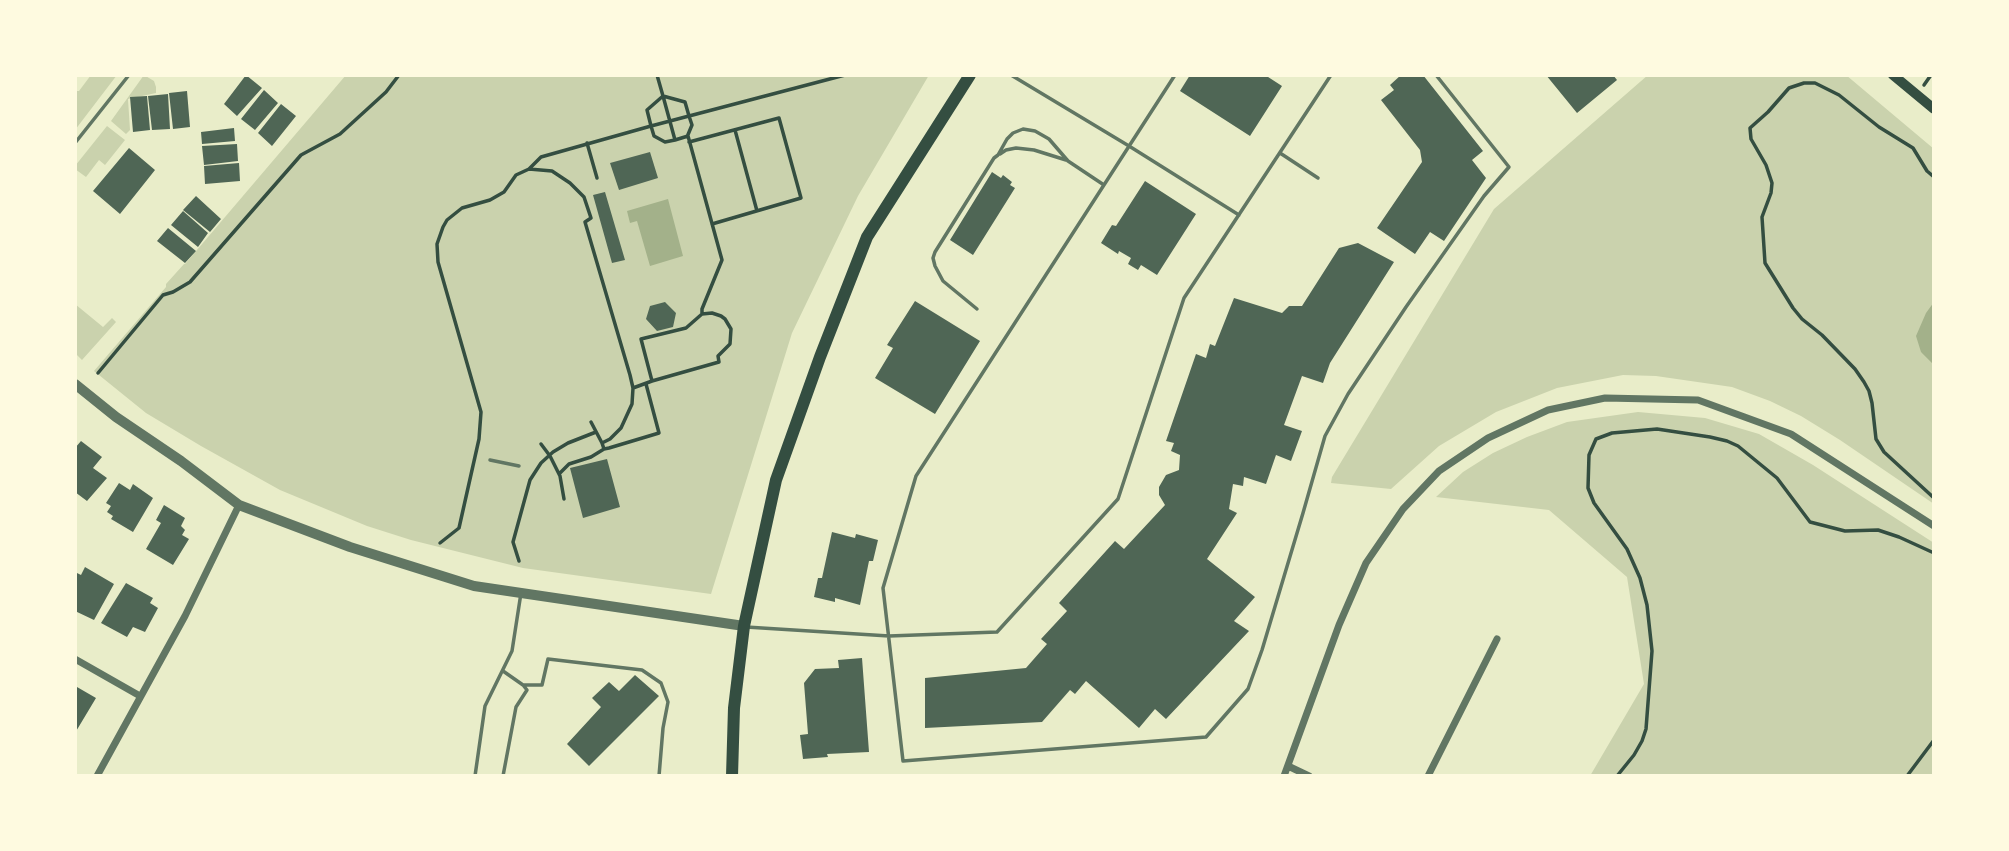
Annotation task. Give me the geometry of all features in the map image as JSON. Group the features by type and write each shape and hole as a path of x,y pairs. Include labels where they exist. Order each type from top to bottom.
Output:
{"main road":[{"path":"732,776 734,708 744,626 776,480 867,237 970,75"},
{"path":"1893,75 1934,109"}],"street":[{"path":"75,384 116,417 239,505 350,547 474,586 744,626"},
{"path":"1284,776 1339,625 1366,563 1403,509 1439,471 1488,438 1548,410 1605,398 1698,400 1791,434 1934,526"},
{"path":"97,776 185,616 239,505"},
{"path":"1428,776 1497,639"},
{"path":"75,659 140,696"},
{"path":"1288,766 1310,776"}],"lane":[{"path":"75,143 129,75"},
{"path":"1011,75 1239,215"},
{"path":"1175,75 916,476 883,589 903,761 1206,737 1248,689 1325,436 1348,394 1406,307 1483,196 1509,167 1436,75"},
{"path":"744,626 889,636 997,632 1118,499 1184,298 1331,75"},
{"path":"998,155 1013,133 1024,130 1035,131 1049,139 1068,161"},
{"path":"977,309 943,281 933,258 994,158 1006,150 1016,148 1055,156 1068,161 1104,185"},
{"path":"1280,153 1318,178"},
{"path":"490,460 519,466"},
{"path":"475,776 485,706 512,651 522,593"},
{"path":"523,685 542,685 548,659 642,670 661,684 668,702 659,776"},
{"path":"503,671 527,690 516,707 503,776"}],"path":[{"path":"98,373 163,295 190,282 301,155 340,134 386,92 399,75"},
{"path":"657,75 675,140"},
{"path":"440,543 459,528 479,439 481,412 438,262 437,244 443,227 454,213 495,198 504,192 516,175 529,169 541,157 845,75"},
{"path":"1934,177 1927,171 1913,148 1879,128 1839,95 1815,83 1789,88 1750,128 1751,139 1766,165 1772,183 1762,217 1765,263 1784,290 1793,309 1855,369 1870,391 1876,439 1884,452 1934,498"},
{"path":"663,96 685,102 692,125 688,139 722,260 702,314"},
{"path":"663,96 647,110 654,136 664,142 735,130 779,118 802,198 712,224"},
{"path":"735,130 757,211"},
{"path":"587,143 597,178"},
{"path":"529,169 552,171 570,183 584,197 591,218 585,222 633,388 632,404 621,428 602,443"},
{"path":"633,388 719,362 718,356 730,344 731,329 725,319 712,313 702,314 686,328 641,339 652,382"},
{"path":"559,474 569,464 591,457 604,449 659,433 646,383"},
{"path":"591,422 604,449"},
{"path":"1617,776 1634,755 1646,729 1652,651 1647,605 1640,578 1627,549 1594,503 1588,488 1589,455 1596,439 1612,433 1657,429 1727,442 1738,446 1777,478 1810,522 1844,531 1878,530 1934,553"},
{"path":"519,561 513,542 526,491 541,463 568,443 596,432"},
{"path":"541,444 559,474 564,499"},
{"path":"1907,776 1934,740"}],"shaded area":[{"path":"91,75 117,75 75,130 75,91 79,91"},
{"path":"144,75 154,81 156,93 128,99 130,130 126,134 111,121"},
{"path":"346,75 929,75 858,196 792,333 711,594 523,568 367,526 280,490 201,446 146,413 94,371"},
{"path":"1648,75 1846,75 1934,149 1934,504 1840,440 1770,401 1732,387 1656,376 1623,375 1557,388 1496,412 1439,446 1391,489 1331,483 1332,477 1494,209"},
{"path":"107,126 125,140 105,165 99,160 86,177 75,169 75,166"},
{"path":"668,199 683,256 650,266 637,221 630,223 627,211"},
{"path":"1934,302 1934,365 1921,352 1916,336"},
{"path":"75,304 103,327 112,318 116,322 82,360 75,353"},
{"path":"1638,412 1705,418 1759,434 1813,465 1934,543 1934,776 1590,776 1644,684 1627,577 1549,510 1436,497 1463,472 1493,453 1527,437 1567,422"}],"building":[{"path":"246,75 262,88 237,116 224,104"},
{"path":"1190,75 1265,75 1282,86 1250,136 1180,91"},
{"path":"1401,75 1423,75 1483,151 1472,160 1486,178 1444,241 1430,232 1415,254 1377,228 1422,162 1420,150 1381,100 1394,90 1390,85"},
{"path":"1546,75 1613,75 1617,80 1577,113"},
{"path":"264,90 278,103 255,130 241,119"},
{"path":"187,91 190,127 173,129 169,93"},
{"path":"168,94 170,129 152,130 148,96"},
{"path":"147,96 150,130 133,132 130,97"},
{"path":"281,104 296,116 272,146 258,133"},
{"path":"234,128 235,141 202,144 201,132"},
{"path":"237,144 238,161 204,165 202,146"},
{"path":"129,148 155,170 120,214 93,191"},
{"path":"650,152 658,178 619,190 610,163"},
{"path":"239,163 240,181 205,184 204,166"},
{"path":"992,172 1001,178 1003,175 1015,188 973,255 950,240"},
{"path":"1145,181 1196,214 1157,275 1141,265 1138,270 1128,264 1131,258 1119,251 1118,254 1101,243 1112,225 1116,226"},
{"path":"605,192 625,260 612,263 593,195"},
{"path":"196,196 221,219 210,232 183,210"},
{"path":"183,211 208,233 198,247 171,225"},
{"path":"168,228 196,251 185,263 157,241"},
{"path":"1358,243 1394,262 1330,363 1323,383 1302,376 1284,425 1302,431 1291,461 1276,455 1266,484 1244,477 1243,486 1233,484 1229,509 1237,513 1207,559 1255,597 1234,621 1249,631 1166,719 1155,709 1139,728 1086,681 1075,694 1070,690 1042,722 925,728 925,678 1026,668 1047,644 1041,639 1067,611 1059,603 1115,541 1124,549 1165,505 1159,495 1159,487 1166,475 1179,470 1180,455 1171,451 1174,443 1166,441 1196,354 1206,358 1210,344 1215,346 1234,298 1282,313 1289,306 1302,306 1339,248"},
{"path":"915,301 980,341 935,414 875,378 893,348 887,345"},
{"path":"665,302 676,313 673,327 657,331 646,319 650,306"},
{"path":"81,441 102,457 93,468 107,478 87,501 75,492 75,448"},
{"path":"607,459 620,507 583,518 570,468"},
{"path":"119,483 130,490 133,484 153,498 133,532 111,519 113,516 107,512 111,506 106,503"},
{"path":"164,505 185,518 181,526 185,530 182,535 189,539 173,565 146,549 161,523 156,520"},
{"path":"832,532 855,538 856,534 878,540 873,561 869,561 860,605 835,598 835,602 814,597 818,578 822,578"},
{"path":"85,567 114,584 94,620 75,611 75,576 77,573 81,575"},
{"path":"126,583 153,598 150,603 158,608 145,632 133,627 127,637 101,623"},
{"path":"862,658 869,752 827,754 828,757 803,759 800,735 808,734 804,683 815,669 839,668 838,660"},
{"path":"635,675 659,696 589,766 567,744 601,707 592,698 609,682 619,691"},
{"path":"77,687 96,698 75,733 75,689"}]}
